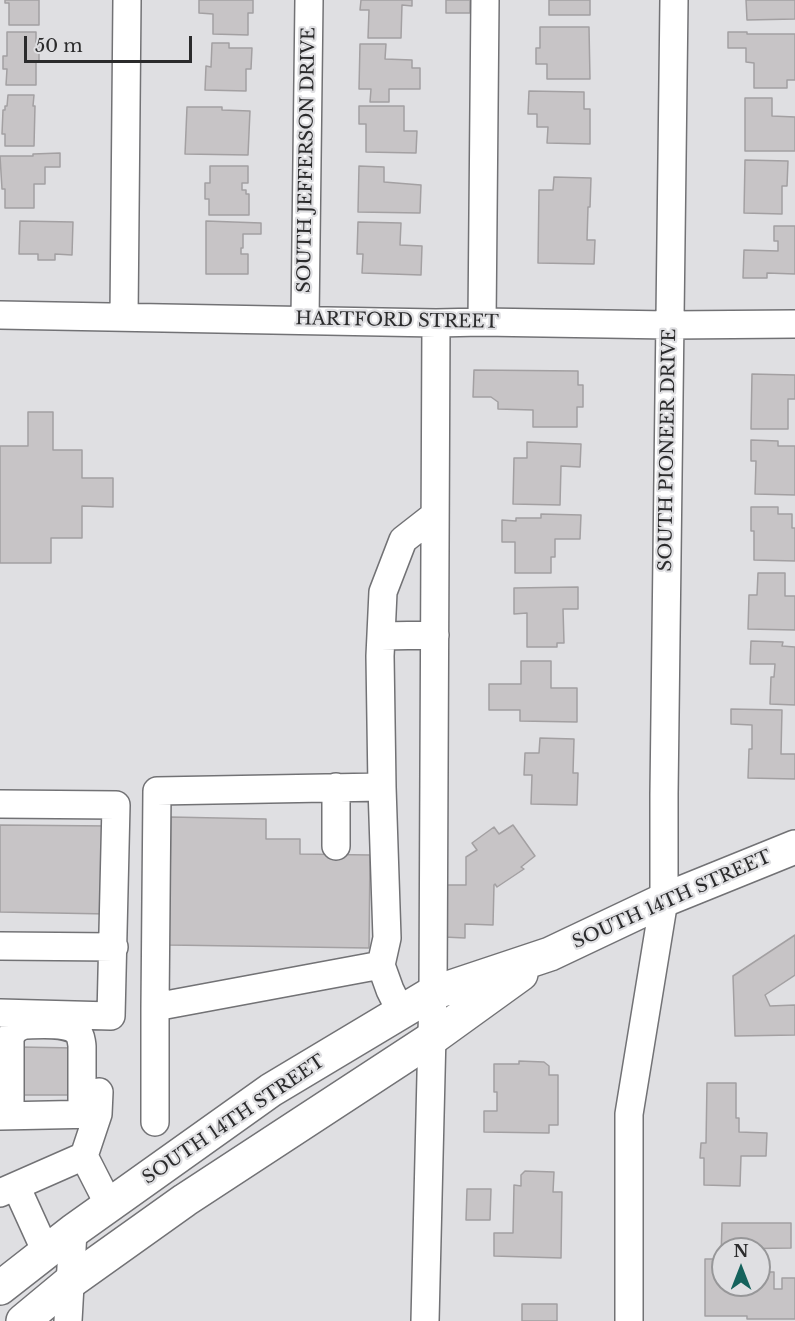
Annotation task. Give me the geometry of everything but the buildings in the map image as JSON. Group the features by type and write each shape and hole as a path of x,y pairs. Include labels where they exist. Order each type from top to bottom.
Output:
{"main road":[{"name":"SOUTH 14TH STREET","path":"0,1288 73,1231 271,1090 433,993 550,954 664,900 795,847"},
{"name":"SOUTH 14TH STREET","path":"23,1321 70,1282 185,1200 431,1039 550,954"}],"street":[{"path":"124,317 127,0"},
{"name":"SOUTH JEFFERSON DRIVE","path":"305,320 309,0"},
{"path":"482,322 485,0"},
{"name":"SOUTH PIONEER DRIVE","path":"629,1321 629,1114 664,900 674,0"},
{"name":"HARTFORD STREET","path":"0,315 436,323 795,324"},
{"path":"425,1321 433,993 436,323"},
{"path":"401,1012 381,966 387,938 380,656 383,592 403,540 435,515"},
{"path":"381,636 435,635"},
{"path":"155,1122 157,791 382,786"},
{"path":"336,787 336,846"},
{"path":"0,804 116,805 111,1016 0,1013"},
{"path":"0,946 114,947"},
{"path":"155,1007 381,966"},
{"path":"99,1015 84,1156 109,1206"},
{"path":"24,1025 67,1026 76,1031 81,1037 90,1114 5,1116 10,1038 17,1027 24,1025"},
{"path":"46,1252 8,1190 84,1156"},
{"path":"68,1321 73,1231"}]}
